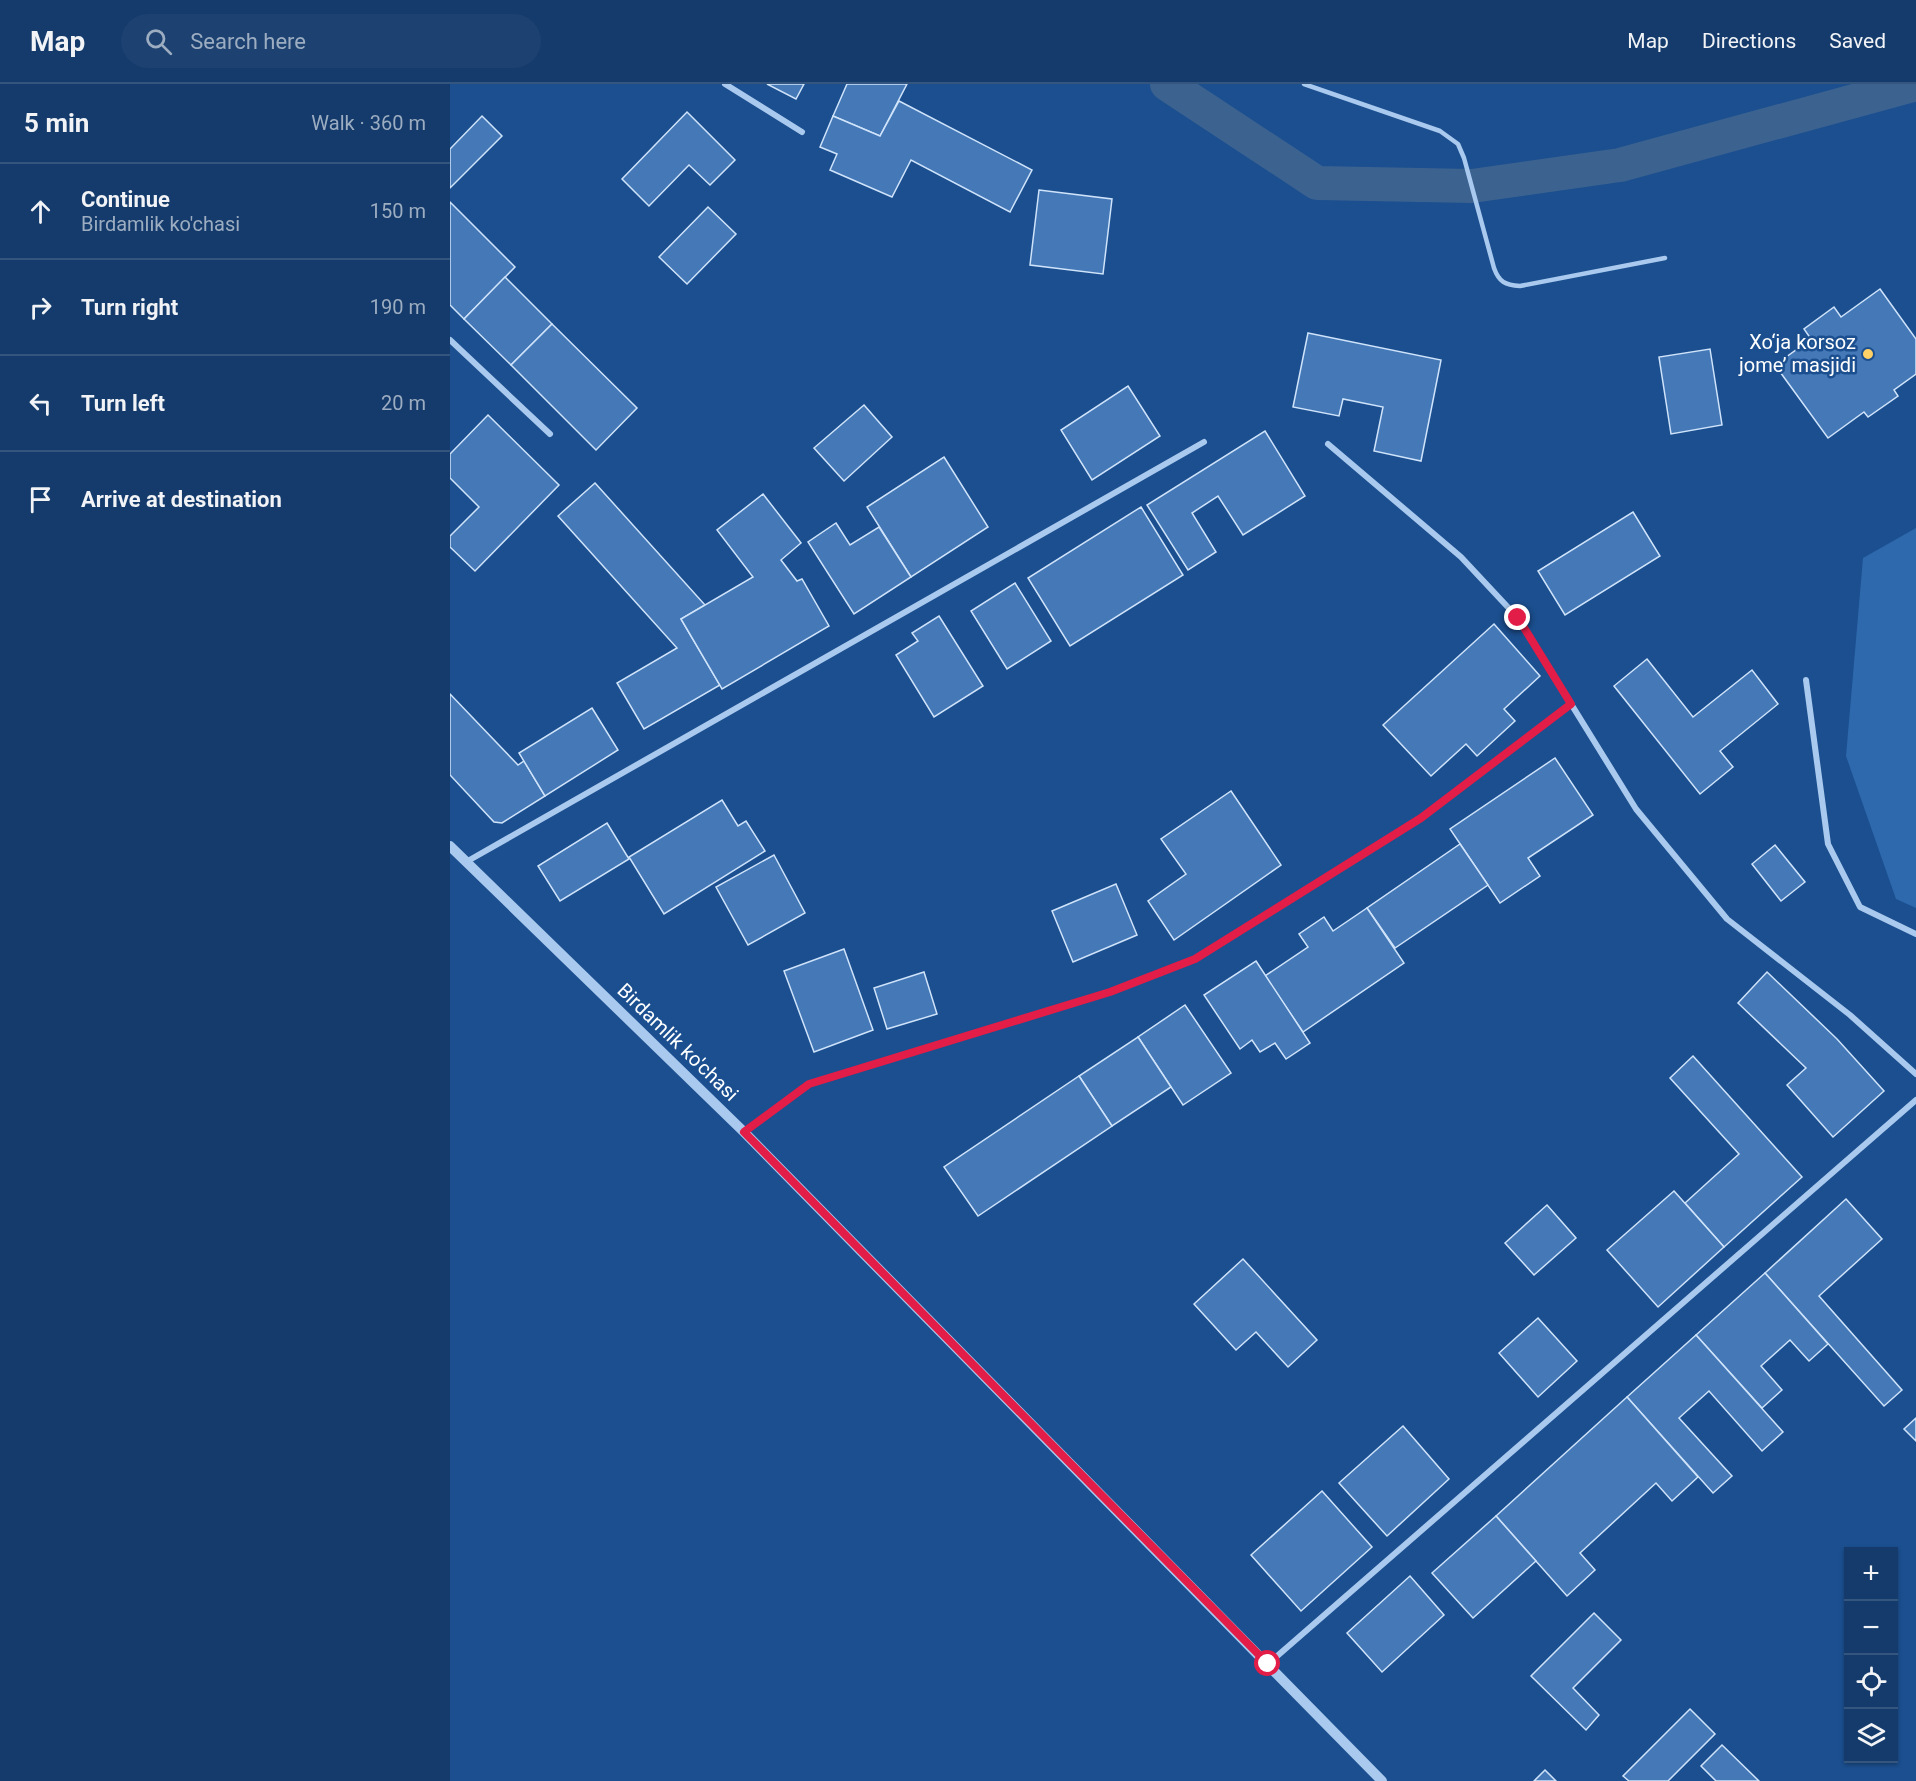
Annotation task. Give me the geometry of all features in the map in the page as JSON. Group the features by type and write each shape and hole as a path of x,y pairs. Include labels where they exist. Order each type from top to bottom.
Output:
{"street":[{"path":"725,84 802,132"},
{"path":"450,340 550,434"},
{"path":"466,862 1204,442"},
{"path":"1328,444 1461,557 1518,618 1636,809 1727,919 1850,1015 1916,1074"},
{"path":"1806,680 1828,844 1860,907 1916,934"},
{"path":"744,1132 809,1084 1110,992 1195,959 1421,818 1571,704"},
{"name":"Birdamlik ko'chasi","path":"450,846 744,1132 1382,1781"},
{"path":"1268,1664 1916,1100"}],"lane":[{"path":"1304,84 1450,136 1458,144 1464,158 1498,280 1507,285 1520,286 1665,258"}],"shaded area":[{"path":"1916,528 1916,908 1896,899 1846,756 1863,558"}],"building":[{"path":"767,84 804,84 796,99"},
{"path":"847,84 907,84 880,136 833,116"},
{"path":"899,101 1032,170 1010,212 911,160 892,197 830,170 837,154 820,147 833,116 880,136"},
{"path":"687,112 735,160 710,185 689,165 649,206 622,179"},
{"path":"482,116 502,136 450,188 450,149"},
{"path":"1039,190 1112,199 1103,274 1030,265"},
{"path":"450,202 515,267 464,319 450,305"},
{"path":"708,207 736,234 687,284 659,257"},
{"path":"505,277 552,324 511,365 464,319"},
{"path":"1880,289 1916,339 1916,374 1894,390 1898,396 1868,417 1864,412 1828,438 1775,365 1811,339 1804,329 1834,307 1841,317"},
{"path":"552,324 637,408 596,450 511,365"},
{"path":"1308,333 1441,360 1421,461 1374,451 1383,407 1343,399 1339,416 1293,407"},
{"path":"1710,349 1722,425 1671,434 1659,357"},
{"path":"1128,386 1160,436 1092,480 1061,430"},
{"path":"864,405 892,437 844,481 814,448"},
{"path":"488,415 559,485 475,571 450,547 450,536 479,507 450,478 450,454"},
{"path":"1265,431 1305,496 1243,535 1218,496 1192,513 1216,552 1188,570 1147,505"},
{"path":"944,457 988,527 911,577 867,507"},
{"path":"595,483 705,605 681,619 720,685 644,729 617,683 677,648 558,516"},
{"path":"763,494 801,543 781,560 797,581 802,579 829,626 722,689 681,619 753,577 717,530"},
{"path":"1141,507 1183,575 1070,646 1028,578"},
{"path":"1633,512 1660,556 1565,615 1538,571"},
{"path":"836,523 850,545 879,527 911,577 854,614 808,542"},
{"path":"1015,583 1051,641 1007,669 971,611"},
{"path":"939,616 983,686 934,717 896,655 918,641 912,633"},
{"path":"1494,624 1540,676 1504,709 1515,721 1477,756 1466,744 1431,776 1383,725"},
{"path":"1647,659 1693,717 1752,670 1778,704 1720,751 1733,767 1700,794 1614,686"},
{"path":"450,694 518,765 524,761 545,796 502,823 494,822 450,775"},
{"path":"592,708 618,750 545,796 519,753"},
{"path":"1555,758 1593,815 1528,858 1540,876 1500,903 1450,829"},
{"path":"1231,791 1281,865 1174,940 1148,901 1186,874 1161,839"},
{"path":"722,800 738,826 746,821 765,851 664,914 629,857"},
{"path":"607,823 629,859 560,901 538,866"},
{"path":"1460,844 1488,885 1395,948 1367,908"},
{"path":"1775,845 1805,882 1781,901 1752,864"},
{"path":"774,855 805,913 748,945 716,887"},
{"path":"1116,884 1137,935 1073,962 1052,911"},
{"path":"1367,908 1404,963 1303,1032 1265,976 1308,947 1299,934 1324,917 1333,931"},
{"path":"844,949 873,1030 814,1052 784,971"},
{"path":"1256,961 1310,1043 1286,1059 1275,1043 1260,1052 1252,1040 1240,1049 1204,995"},
{"path":"924,972 937,1014 887,1029 874,988"},
{"path":"1767,972 1837,1039 1884,1091 1833,1137 1787,1085 1806,1068 1738,1003"},
{"path":"1185,1005 1231,1073 1183,1105 1138,1037"},
{"path":"1138,1037 1171,1087 1112,1126 1079,1076"},
{"path":"1693,1056 1802,1177 1724,1247 1685,1203 1739,1154 1670,1078"},
{"path":"1079,1076 1112,1126 978,1216 944,1167"},
{"path":"1674,1191 1724,1247 1658,1307 1607,1250"},
{"path":"1846,1199 1882,1239 1819,1296 1902,1390 1884,1406 1765,1273"},
{"path":"1547,1205 1576,1238 1534,1275 1505,1243"},
{"path":"1243,1259 1317,1340 1288,1367 1256,1332 1236,1350 1194,1304"},
{"path":"1765,1273 1828,1344 1809,1361 1790,1340 1761,1366 1782,1390 1762,1408 1696,1335"},
{"path":"1538,1318 1577,1361 1538,1397 1499,1353"},
{"path":"1696,1335 1783,1432 1762,1451 1709,1391 1679,1418 1732,1476 1713,1493 1627,1397"},
{"path":"1627,1397 1698,1477 1672,1501 1656,1483 1580,1553 1595,1570 1567,1596 1496,1516"},
{"path":"1916,1418 1916,1441 1904,1429"},
{"path":"1403,1426 1449,1479 1387,1536 1339,1483"},
{"path":"1322,1491 1372,1547 1301,1611 1251,1555"},
{"path":"1496,1516 1536,1561 1473,1618 1432,1573"},
{"path":"1410,1576 1444,1615 1382,1672 1347,1633"},
{"path":"1594,1613 1621,1640 1573,1688 1599,1715 1586,1730 1531,1676"},
{"path":"1690,1709 1715,1734 1668,1781 1629,1781 1623,1776"},
{"path":"1722,1745 1759,1781 1716,1781 1701,1766"},
{"path":"1545,1770 1556,1781 1534,1781"}],"waterway":[{"path":"1167,84 1317,183 1472,186 1620,165 1916,84"}],"place":[{"name":"Xo‘ja korsoz jome’ masjidi","path":"1868,354"}],"route":[{"path":"1268,1664 744,1132 809,1084 1110,992 1195,959 1421,818 1571,704 1518,618"}]}
